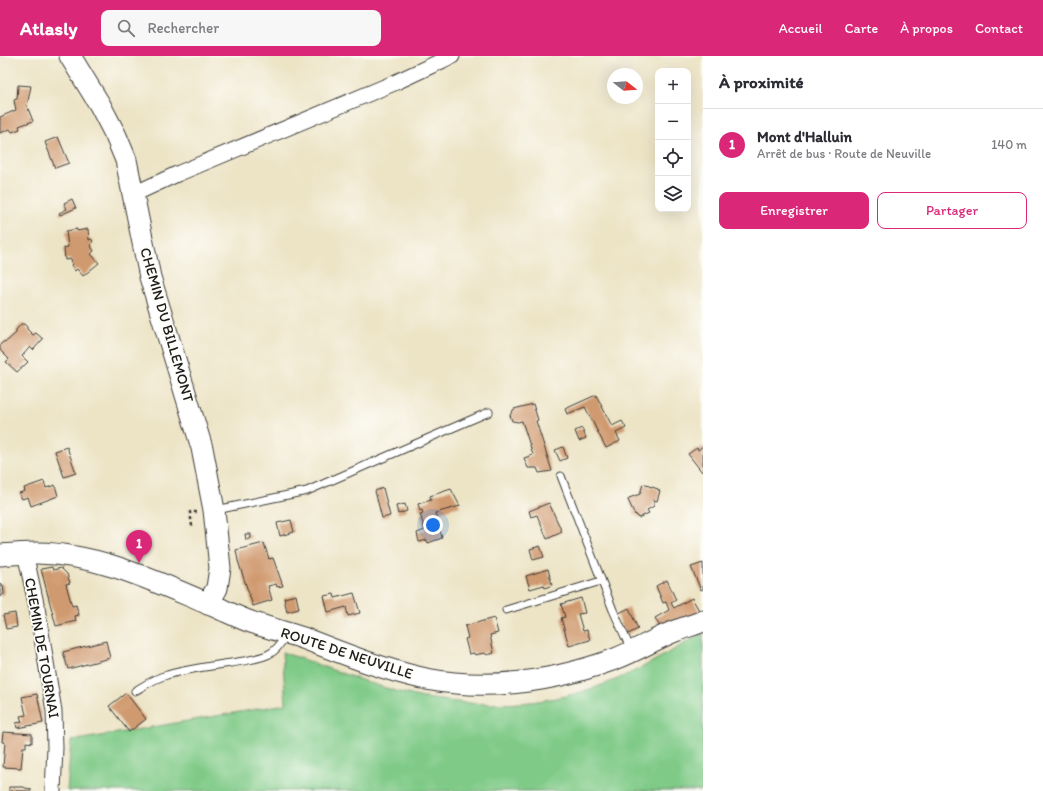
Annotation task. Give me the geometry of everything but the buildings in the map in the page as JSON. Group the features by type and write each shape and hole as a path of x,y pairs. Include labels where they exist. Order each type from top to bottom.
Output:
{"main road":[{"name":"CHEMIN DU BILLEMONT","path":"70,56 93,93 116,136 126,160 150,277 202,448 214,510 220,568 217,588 208,604"},
{"name":"ROUTE DE NEUVILLE","path":"0,555 25,553 64,555 114,566 148,578 284,636 337,663 384,679 424,689 461,694 510,694 554,688 596,676 634,656 675,631 698,623"}],"street":[{"path":"134,194 177,174 405,78 452,56"},
{"name":"CHEMIN DE TOURNAI","path":"25,553 37,608 54,705 55,748 53,791"}],"lane":[{"path":"214,510 307,491 489,412"},
{"path":"561,476 601,581 634,656"},
{"path":"506,610 601,581"},
{"path":"134,691 149,682 166,675 250,660 268,655 276,648 284,636"}],"path":[{"path":"190,512 192,526"}],"green space":[{"path":"703,633 703,791 67,791 71,741 286,704 282,652 398,692 419,697 448,701 491,704 533,702 553,699 594,688 615,680 660,658"}],"place":[{"name":"Mont d'Halluin","path":"139,563"}]}
